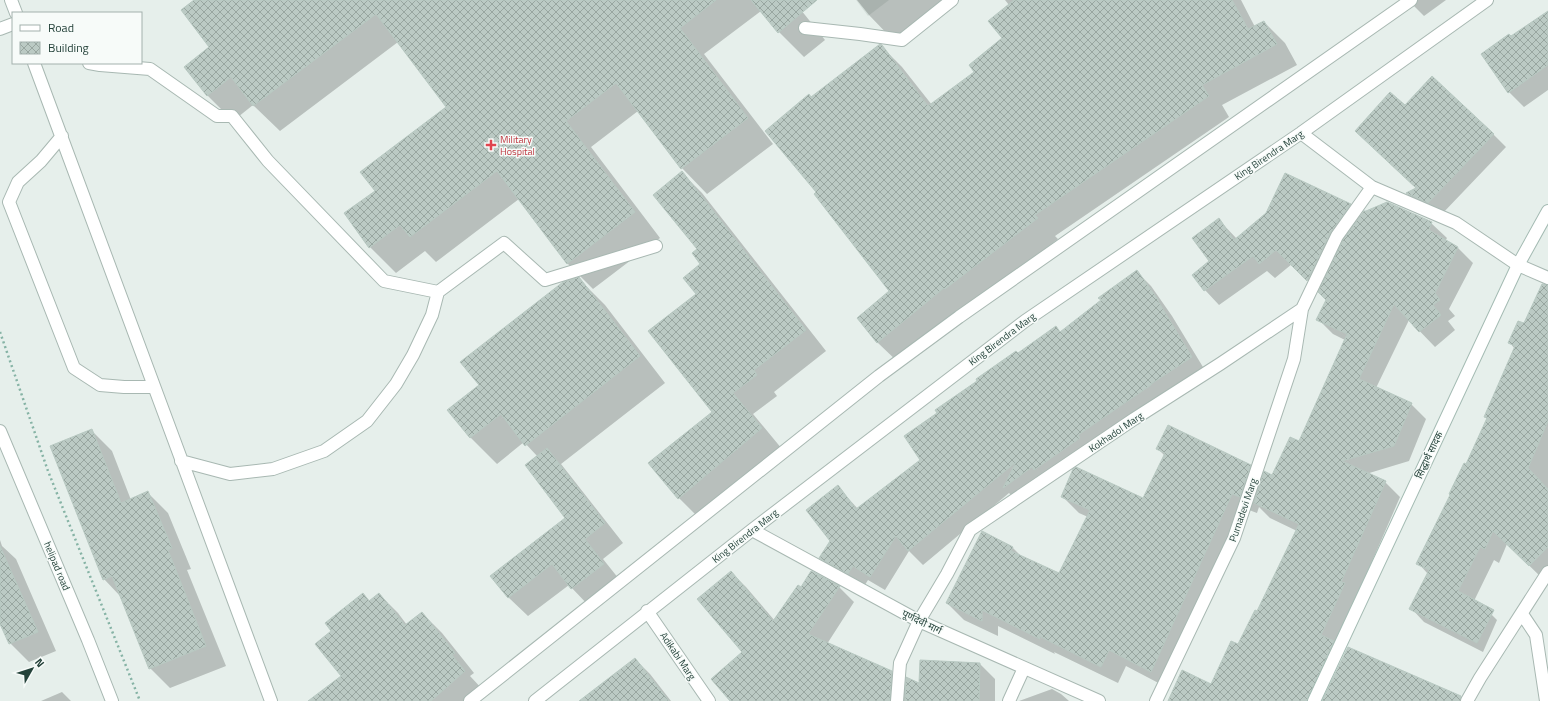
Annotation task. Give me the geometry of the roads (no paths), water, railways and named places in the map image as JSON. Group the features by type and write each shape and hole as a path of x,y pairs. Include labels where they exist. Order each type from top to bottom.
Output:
{"street":[{"path":"11,0 16,12"},
{"path":"805,28 902,40 952,0"},
{"path":"470,701 879,376 959,317 1411,0"},
{"name":"King Birendra Marg","path":"534,701 752,530 1025,321 1301,133 1487,0"},
{"path":"0,29 12,24"},
{"path":"34,64 271,701"},
{"path":"94,64 150,69 217,116 232,116 268,161 384,281 438,292"},
{"path":"1301,133 1372,186 1456,223 1518,264 1548,278"},
{"path":"62,136 41,162 18,182 9,202 74,368 100,384 124,387 154,387"},
{"path":"1302,309 1337,236 1372,186"},
{"name":"सिद्धार्थ सादक","path":"1314,701 1518,264 1548,211"},
{"path":"182,461 230,474 273,469 324,451 367,421 396,384 413,355 432,315 438,292 504,243 546,280 656,246"},
{"name":"Kokhadol Marg","path":"897,701 900,663 918,621 947,574 970,530 1134,419 1302,309"},
{"name":"Purnadevi Marg","path":"1156,701 1234,538 1294,359 1302,309"},
{"name":"helipad road","path":"0,431 88,640 112,701"},
{"name":"पूर्णदेवी मार्ग","path":"752,530 918,621 1099,701"},
{"path":"1467,701 1480,678 1548,572"},
{"name":"Adikabi Marg","path":"647,612 709,701"},
{"path":"1522,614 1536,636 1546,701"},
{"path":"1009,701 1024,668"}],"place":[{"name":"Military Hospital","path":"491,145"}]}
